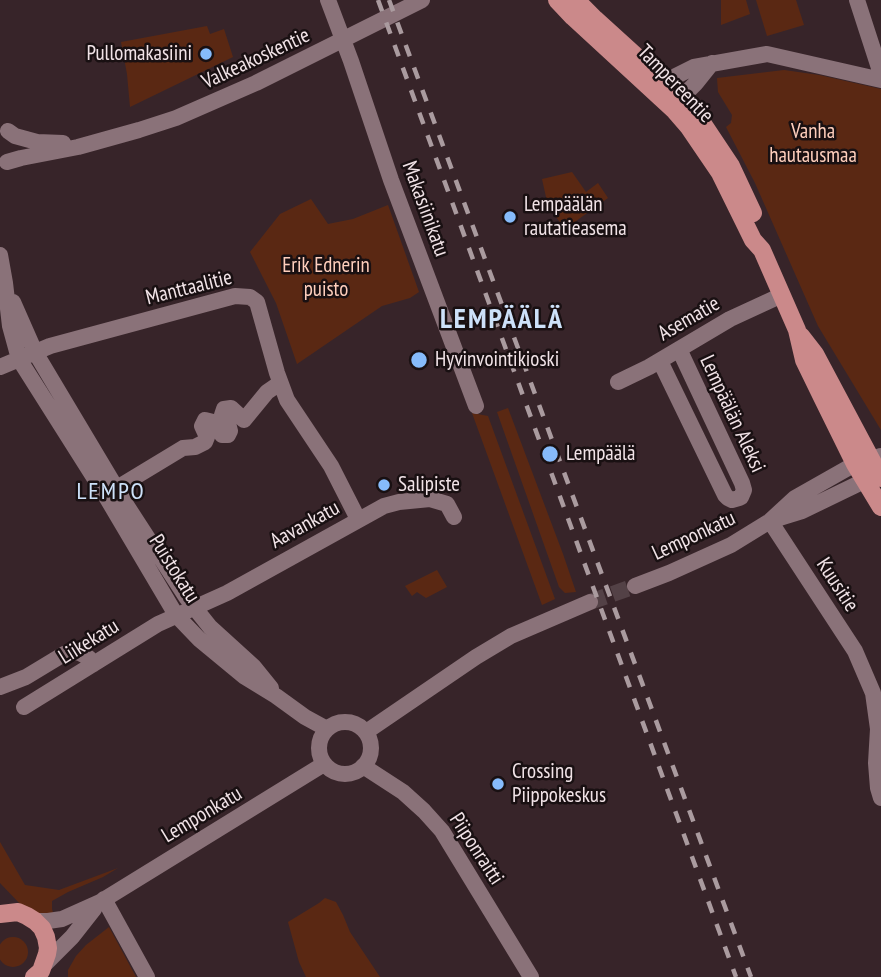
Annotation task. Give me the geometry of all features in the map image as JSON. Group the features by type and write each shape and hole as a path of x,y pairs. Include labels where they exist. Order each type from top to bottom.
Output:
{"main road":[{"name":"Tampereentie","path":"557,0 573,17 677,102 688,126 720,173 753,240 762,250 797,330 804,360 869,460 877,478 881,507"},
{"name":"Tampereentie","path":"576,0 660,87"},
{"path":"0,897 9,913 35,921 42,928 48,948 40,972"}],"street":[{"name":"Makasiinikatu","path":"328,0 476,406"},
{"name":"Valkeakoskentie","path":"2,168 21,158 139,130 194,111 331,47 422,0"},
{"path":"857,0 881,74"},
{"path":"660,87 689,69 767,54 881,80"},
{"path":"677,102 712,63"},
{"name":"Valkeakoskentie","path":"4,127 15,136 37,142 101,140"},
{"path":"2,168 11,155 12,147 4,127"},
{"name":"Puistokatu","path":"0,255 10,326 19,359 186,597 211,627 254,667 276,695"},
{"name":"Puistokatu","path":"5,284 35,352 176,615 199,639 245,677 276,695 304,717 327,729"},
{"name":"Manttaalitie","path":"0,367 35,352 152,318 242,295 250,296 257,302 280,383 290,405 336,474 358,519"},
{"name":"Asematie","path":"618,382 660,361 730,319 782,295"},
{"name":"Lempäälän Aleksi","path":"660,361 725,495 732,500 741,497 744,489 742,483 679,349"},
{"path":"111,492 183,448 195,447 206,441 202,426 205,420 213,422 221,434 228,435 230,429 222,415 225,408 231,408 244,420 267,391 280,383"},
{"name":"Lemponkatu","path":"635,586 731,545 770,521 795,498 869,460"},
{"name":"Lemponkatu","path":"770,521 802,511 877,478"},
{"name":"Aavankatu","path":"176,615 227,593 384,506 430,499 447,504 454,517"},
{"name":"Kuusitie","path":"770,521 855,651 873,694 878,729 876,763 881,798"},
{"path":"366,732 499,643 590,602"},
{"name":"Liikekatu","path":"24,707 176,615"},
{"path":"0,687 26,677 64,654 78,652 89,658 92,664"},
{"path":"343,722 359,726 366,732 371,746 368,760 363,766 348,774 339,773 324,764 319,750 322,735 327,729 343,722"},
{"name":"Lemponkatu","path":"35,921 62,919 102,900 324,764"},
{"name":"Piiponraitti","path":"363,766 403,792 442,831 531,977"},
{"path":"102,900 147,977"},
{"name":"Lemponkatu","path":"40,972 102,900"}],"green space":[{"path":"721,0 746,0 750,14 721,25"},
{"path":"756,0 796,0 804,25 767,36"},
{"path":"207,26 210,34 224,29 233,57 130,107 121,42"},
{"name":"Vanha hautausmaa","path":"784,70 881,89 881,430 818,326 755,183 726,127 731,123 732,115 718,92 717,78"},
{"path":"572,172 586,192 598,183 608,198 565,229 548,206 542,179"},
{"name":"Erik Ednerin puisto","path":"311,199 328,224 353,219 388,205 419,292 410,298 382,306 297,364 276,303 250,252 280,214"},
{"path":"508,408 576,592 565,593 559,587 497,412"},
{"path":"472,413 488,416 555,599 542,605"},
{"path":"437,570 447,587 426,598 417,592 412,596 405,586"},
{"path":"0,842 25,885 59,890 118,868 52,901 54,916 42,916 22,906 0,883"},
{"path":"325,898 336,902 350,932 380,977 306,977 288,922"},
{"path":"109,927 136,977 68,977 68,970 76,956"},
{"path":"13,937 19,938 27,946 27,958 19,966 13,967 7,966 -1,958 -2,952 -1,946 7,938"}],"tunnel":[{"path":"590,602 635,586"}],"railway":[{"path":"378,0 736,977"},
{"path":"389,0 751,977"}],"place":[{"name":"Pullomakasiini","path":"206,54"},
{"name":"Lempäälän rautatieasema","path":"510,217"},
{"name":"Hyvinvointikioski","path":"419,360"},
{"name":"Lempäälä","path":"550,454"},
{"name":"Salipiste","path":"384,485"},
{"name":"Crossing Piippokeskus","path":"498,784"}],"district":[{"name":"LEMPÄÄLÄ","path":"502,320"},
{"name":"LEMPO","path":"111,492"}]}
